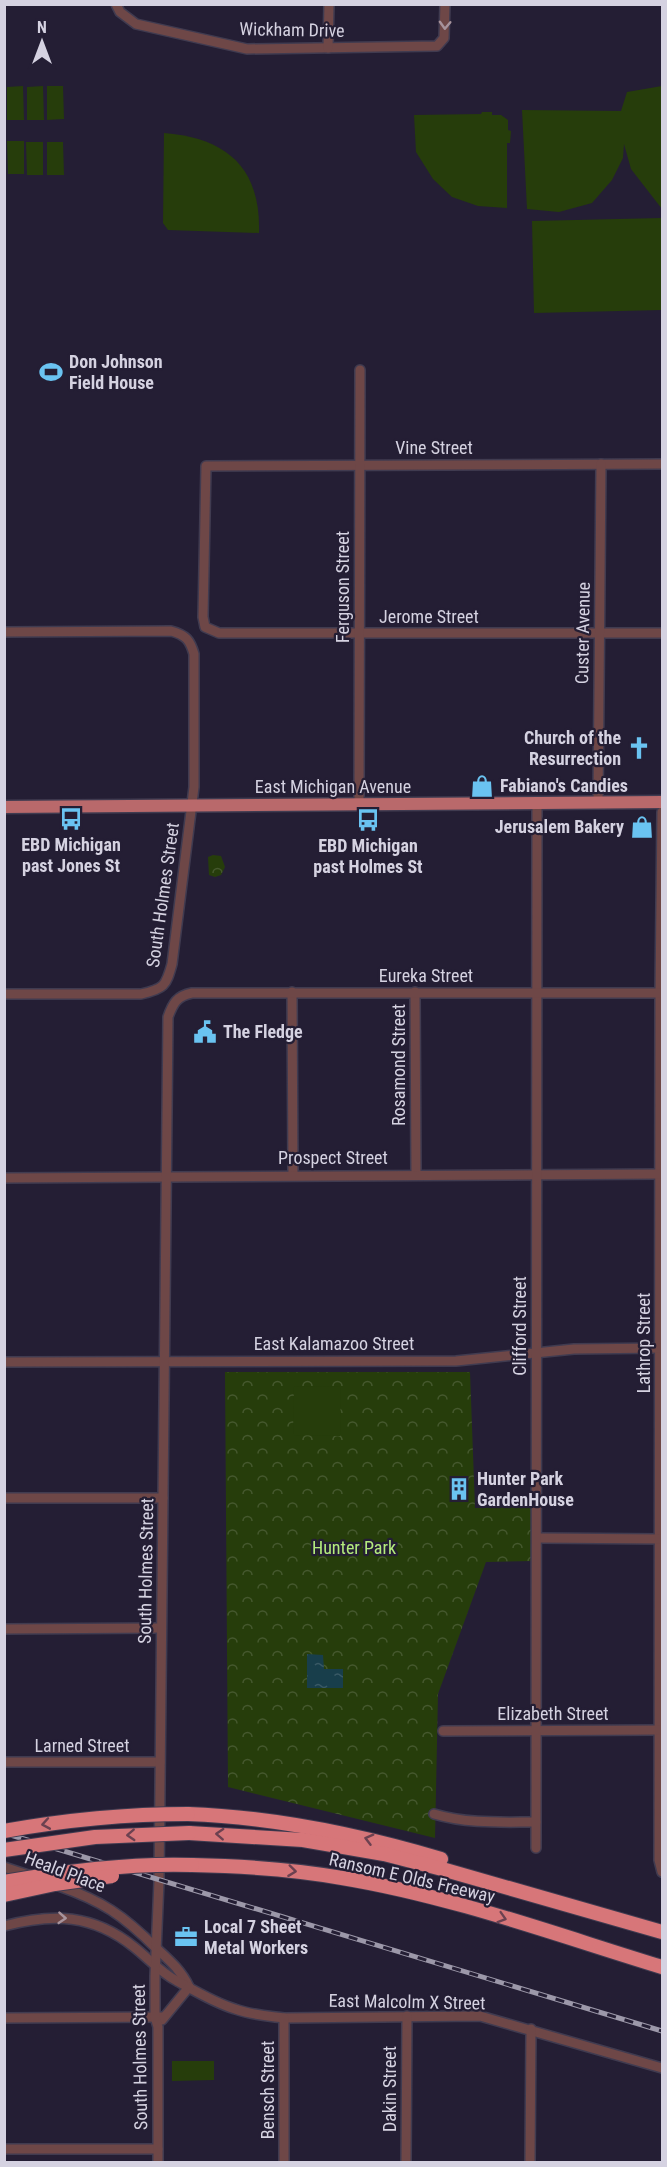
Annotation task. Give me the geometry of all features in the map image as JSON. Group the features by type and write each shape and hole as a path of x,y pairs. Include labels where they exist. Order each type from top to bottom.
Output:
{"highway":[{"path":"4,1831 53,1822 101,1817 188,1814 281,1821 355,1835 555,1895 645,1926"},
{"name":"Ransom E Olds Freeway","path":"4,1850 95,1837 189,1833 294,1839 365,1850 442,1869 663,1932"},
{"name":"Ransom E Olds Freeway","path":"4,1882 110,1867 164,1864 189,1868 257,1868 342,1878 412,1893 663,1967"},
{"path":"4,1895 94,1878 189,1868"}],"main road":[{"name":"East Michigan Avenue","path":"4,807 663,802"}],"street":[{"name":"Wickham Drive","path":"116,4 120,12 136,24 247,49 429,47 441,44 446,31 445,4"},
{"path":"328,4 328,48"},
{"name":"Ferguson Street","path":"359,804 360,370"},
{"name":"Custer Avenue","path":"598,803 601,464"},
{"name":"Vine Street","path":"203,620 206,466 663,464"},
{"name":"Jerome Street","path":"203,620 206,627 219,633 663,633"},
{"name":"South Holmes Street","path":"4,632 171,631 183,634 191,641 194,654 193,806 168,980 157,991 141,994 4,994"},
{"name":"Clifford Street","path":"536,1848 537,803"},
{"name":"Lathrop Street","path":"663,812 660,993 662,1174 659,1860 663,1872"},
{"path":"292,992 293,1175"},
{"name":"Rosamond Street","path":"415,992 416,1174"},
{"name":"South Holmes Street","path":"158,2163 159,2020 156,1965 168,1017 176,999 192,993"},
{"name":"Eureka Street","path":"192,993 660,993"},
{"name":"Prospect Street","path":"4,1178 166,1175 662,1174"},
{"name":"East Kalamazoo Street","path":"4,1362 456,1361 582,1349 661,1348"},
{"path":"4,1498 163,1498"},
{"path":"537,1538 661,1539"},
{"path":"4,1629 161,1628"},
{"name":"Elizabeth Street","path":"444,1731 661,1730"},
{"name":"Larned Street","path":"4,1762 160,1762"},
{"path":"434,1814 454,1820 486,1823 536,1822"},
{"name":"Heald Place","path":"4,1867 97,1900 125,1918 181,1972 189,1987"},
{"name":"East Malcolm X Street","path":"4,1926 45,1917 63,1917 83,1921 120,1936 175,1980 236,2010 284,2018 480,2016 663,2068"},
{"path":"4,2018 159,2020 189,1987"},
{"name":"Dakin Street","path":"406,2163 407,2016"},
{"name":"Bensch Street","path":"284,2018 284,2163"},
{"path":"530,2163 531,2029"},
{"path":"4,2149 158,2149"}],"green space":[{"path":"23,86 24,120 7,120 7,87"},
{"path":"43,86 44,120 27,120 27,87"},
{"path":"47,86 63,86 64,119 47,120"},
{"path":"662,86 662,209 631,169 624,144 623,158 612,180 592,203 559,212 527,209 522,110 621,111 627,92"},
{"path":"482,112 501,115 508,120 508,130 511,131 510,143 507,143 507,208 478,206 452,197 433,179 416,152 414,115 481,114"},
{"path":"164,133 206,142 222,150 236,161 246,174 254,191 259,233 168,230 163,223"},
{"path":"7,141 24,141 24,174 8,174"},
{"path":"26,142 43,142 43,175 27,175"},
{"path":"47,142 63,142 64,175 47,175"},
{"path":"662,218 662,310 534,313 532,221"},
{"path":"221,856 225,867 221,875 215,877 209,875 208,857"},
{"name":"Hunter Park","path":"225,1372 470,1372 475,1508 531,1507 532,1561 486,1562 438,1694 435,1838 228,1787"},
{"path":"294,1386 341,1387 340,1436 293,1435"},
{"path":"172,2061 214,2061 214,2080 172,2081"}],"water":[{"path":"307,1654 323,1655 324,1669 343,1669 343,1688 307,1688"}],"railway":[{"path":"4,1833 662,2031"}],"place":[{"name":"Don Johnson Field House","path":"51,372"},
{"name":"Church of the Resurrection","path":"639,748"},
{"name":"Fabiano's Candies","path":"482,786"},
{"name":"EBD Michigan past Jones St","path":"71,819"},
{"name":"EBD Michigan past Holmes St","path":"368,820"},
{"name":"Jerusalem Bakery","path":"642,827"},
{"name":"The Fledge","path":"205,1032"},
{"name":"Hunter Park GardenHouse","path":"459,1489"},
{"name":"Local 7 Sheet Metal Workers","path":"186,1937"}]}
